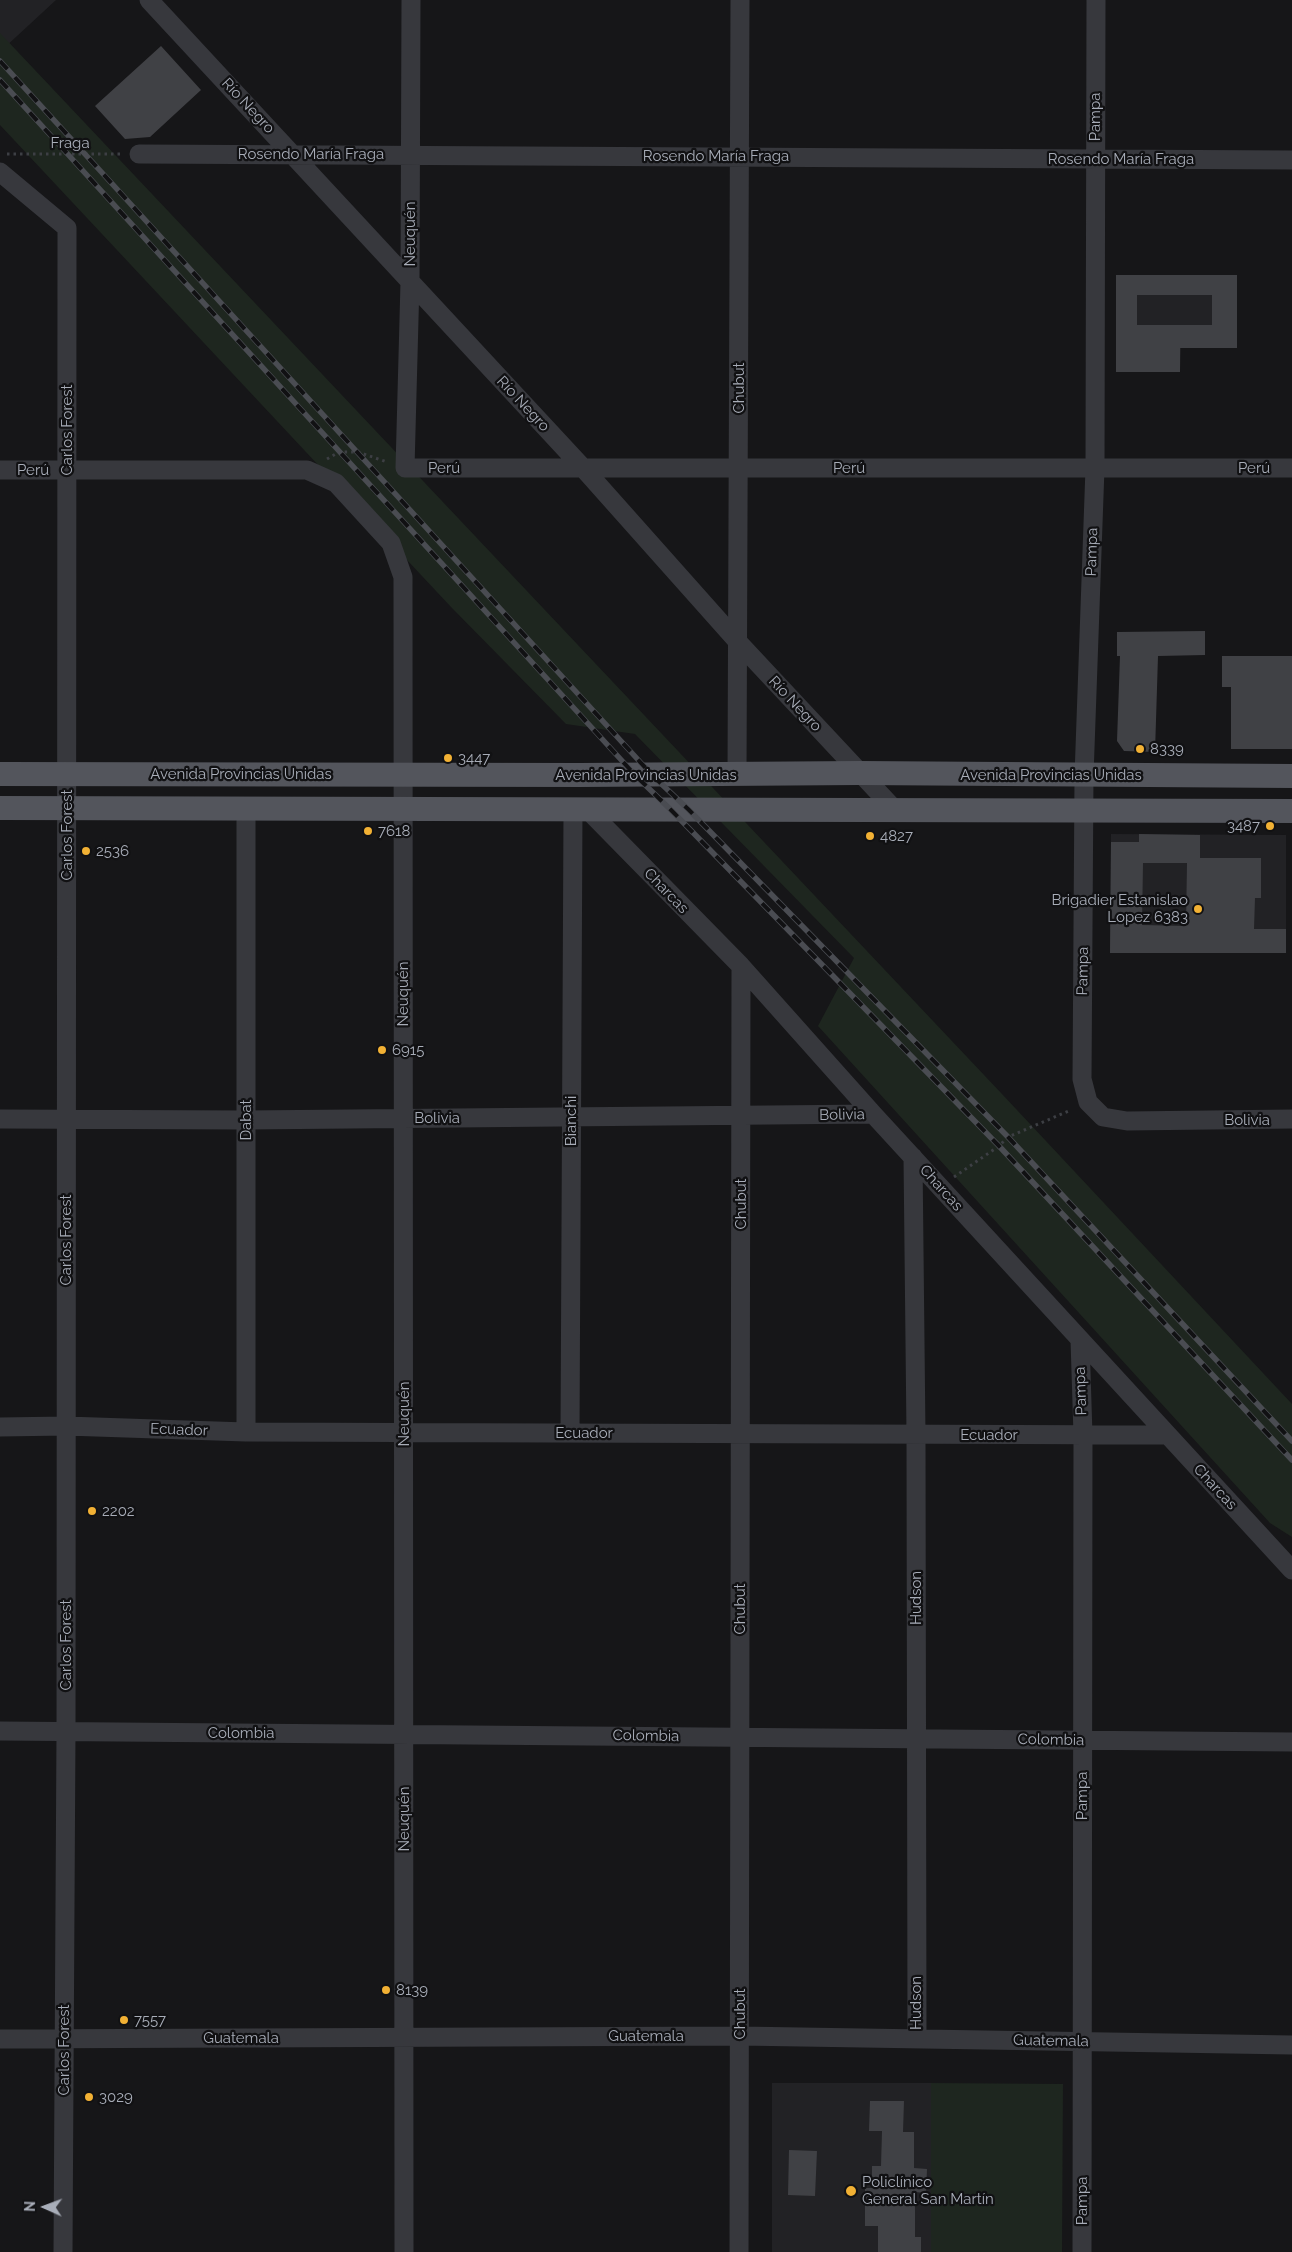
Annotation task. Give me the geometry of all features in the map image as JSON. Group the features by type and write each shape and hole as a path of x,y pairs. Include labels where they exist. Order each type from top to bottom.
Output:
{"main road":[{"name":"Avenida Provincias Unidas","path":"0,774 738,775 860,773 1292,776"},
{"path":"0,808 1292,812"}],"street":[{"name":"Río Negro","path":"149,0 584,469 738,642 895,810"},
{"name":"Neuquén","path":"405,468 410,282 411,0"},
{"name":"Chubut","path":"738,775 740,0"},
{"name":"Pampa","path":"1088,1102 1082,1079 1084,776 1095,468 1096,0"},
{"name":"Rosendo María Fraga","path":"139,154 292,153 1292,160"},
{"name":"Carlos Forest","path":"0,172 68,228 66,1731 63,2252"},
{"name":"Perú","path":"405,468 1292,468"},
{"name":"Perú","path":"0,470 307,470"},
{"name":"Neuquén","path":"307,470 336,483 391,543 403,577 404,2252"},
{"name":"Dabat","path":"246,809 246,1432"},
{"name":"Charcas","path":"580,810 741,966 940,1187 1292,1570"},
{"name":"Bianchi","path":"570,1433 571,1117 580,810"},
{"name":"Chubut","path":"739,2252 741,966"},
{"name":"Bolivia","path":"1088,1102 1103,1116 1127,1121 1292,1119"},
{"name":"Bolivia","path":"0,1119 246,1120 874,1114"},
{"name":"Hudson","path":"913,1157 916,1435 916,2039"},
{"name":"Pampa","path":"1080,1340 1083,1435 1082,2252"},
{"name":"Ecuador","path":"0,1427 66,1426 246,1432 1167,1435"},
{"name":"Colombia","path":"0,1731 1292,1742"},
{"name":"Guatemala","path":"0,2039 740,2036 1292,2045"}],"path":[{"name":"Fraga","path":"0,154 139,154"},
{"path":"307,470 339,452 358,452 405,468"},
{"path":"940,1187 999,1146 1008,1137 1088,1102"}],"shaded area":[{"path":"0,0 56,0 3,49 0,46"},
{"path":"0,33 1002,1094 1292,1404 1292,1537 1270,1523 818,1026 854,958 635,734 566,724 451,607 0,125"},
{"path":"1116,275 1237,275 1237,348 1181,348 1180,372 1116,372"},
{"name":"Brigadier Estanislao Lopez 6383","path":"1111,834 1286,835 1286,953 1110,953"},
{"name":"Policlínico General San Martín","path":"772,2083 931,2083 931,2252 772,2252"},
{"path":"931,2083 1063,2084 1062,2252 931,2252"}],"building":[{"path":"161,46 201,90 150,137 125,139 95,106"},
{"path":"1116,275 1237,275 1237,348 1180,348 1180,372 1116,372","holes":["1137,295 1212,295 1212,325 1137,325"]},
{"path":"1205,631 1205,655 1158,656 1155,752 1124,751 1117,741 1120,656 1117,656 1117,632"},
{"path":"1222,656 1292,656 1292,749 1231,749 1231,687 1222,687"},
{"name":"Brigadier Estanislao Lopez 6383","path":"1139,834 1200,835 1200,858 1261,858 1261,898 1255,898 1254,929 1286,929 1286,953 1110,953 1111,842 1139,842","holes":["1143,863 1187,863 1186,926 1142,925"]},
{"path":"870,2101 904,2101 903,2132 914,2132 914,2168 927,2169 926,2193 915,2192 915,2237 921,2237 921,2252 878,2252 878,2226 865,2226 865,2188 872,2188 872,2166 881,2166 882,2131 869,2131"},
{"path":"789,2150 817,2151 815,2196 788,2195"}],"railway":[{"path":"0,61 652,775 689,810 1008,1137 1292,1441"},
{"path":"0,80 635,775 999,1146 1292,1460"}],"place":[{"name":"8339","path":"1140,749"},
{"name":"3447","path":"448,758"},
{"name":"3487","path":"1270,826"},
{"name":"7618","path":"368,831"},
{"name":"4827","path":"870,836"},
{"name":"2536","path":"86,851"},
{"name":"Brigadier Estanislao Lopez 6383","path":"1198,909"},
{"name":"6915","path":"382,1050"},
{"name":"2202","path":"92,1511"},
{"name":"8139","path":"386,1990"},
{"name":"7557","path":"124,2020"},
{"name":"3029","path":"89,2097"},
{"name":"Policlínico General San Martín","path":"851,2191"}]}
